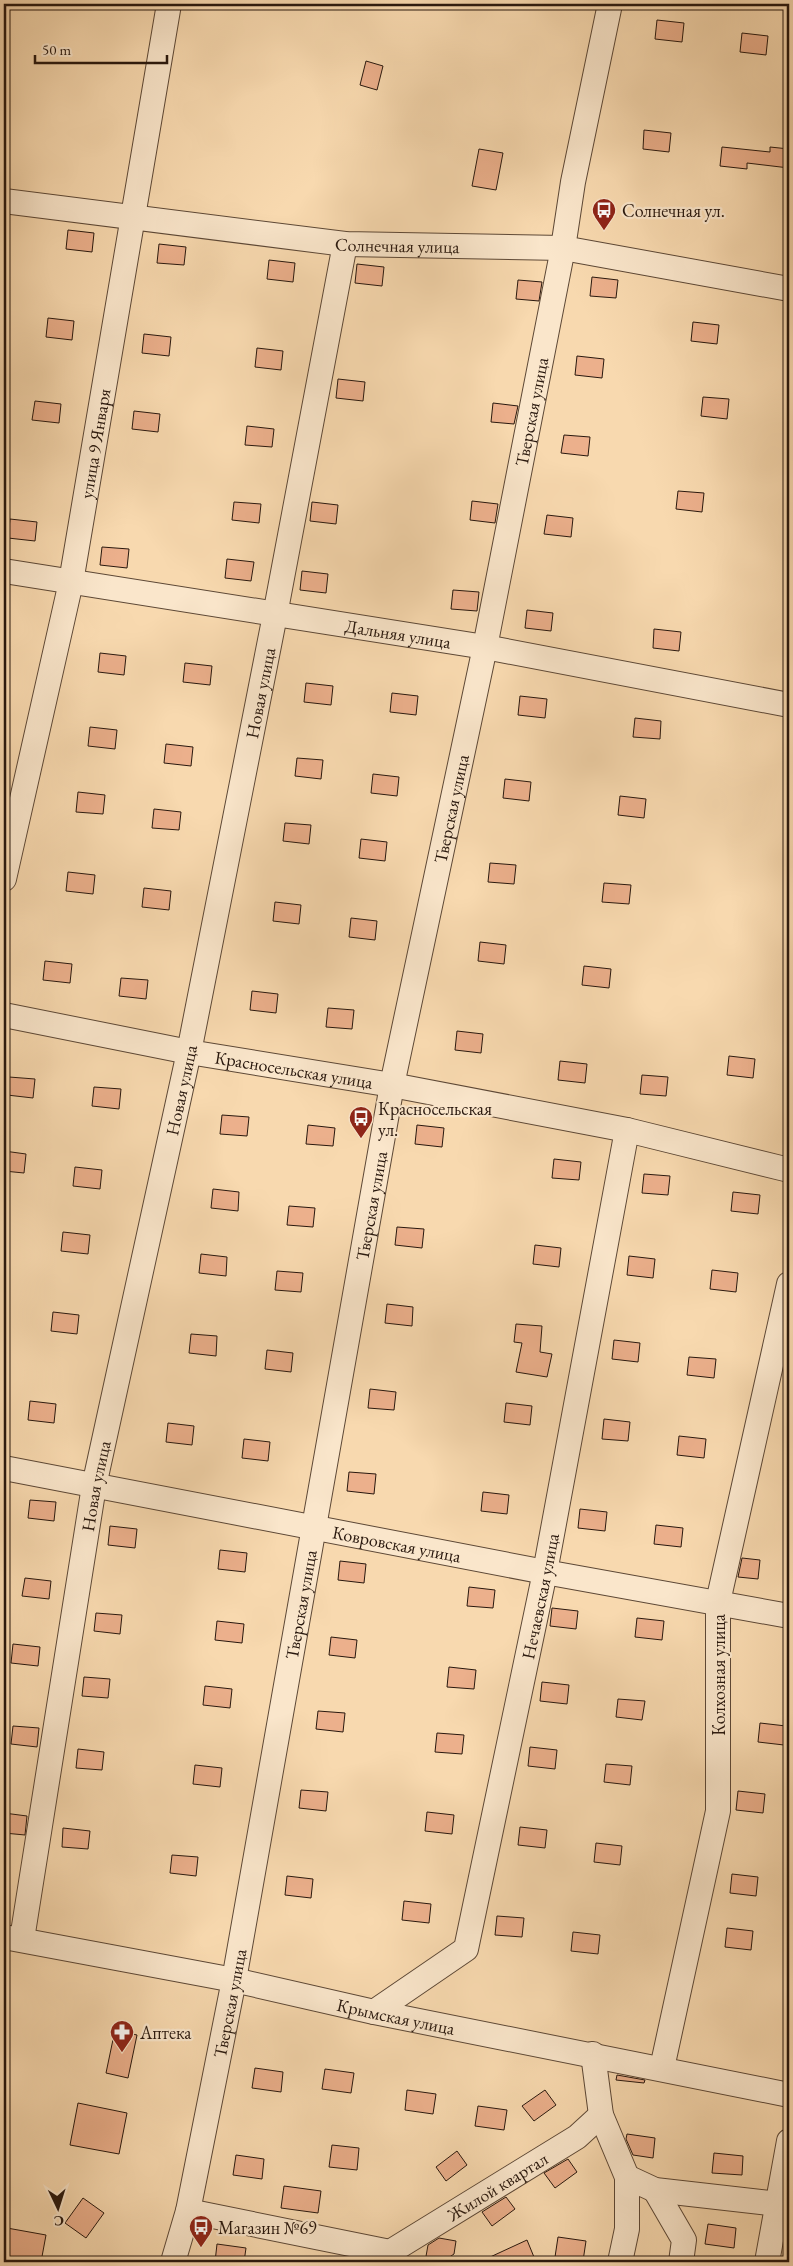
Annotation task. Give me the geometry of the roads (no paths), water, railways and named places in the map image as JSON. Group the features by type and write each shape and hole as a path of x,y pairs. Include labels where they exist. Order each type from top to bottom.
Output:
{"street":[{"name":"улица 9 Января","path":"4,879 71,582 169,4"},
{"name":"Тверская улица","path":"173,2262 188,2211 234,1980 392,1085 485,647 564,248 573,182 610,4"},
{"name":"Солнечная улица","path":"4,201 345,244 564,248 789,289"},
{"name":"Новая улица","path":"13,1938 94,1486 189,1052 275,615 345,244"},
{"name":"Дальняя улица","path":"4,571 485,647 789,705"},
{"name":"Красносельская улица","path":"4,1015 189,1052 392,1085 627,1130 789,1170"},
{"name":"Нечаевская улица","path":"374,2012 466,1949 544,1572 627,1130"},
{"name":"Колхозная улица","path":"662,2068 718,1811 718,1602 789,1284"},
{"name":"Ковровская улица","path":"4,1468 544,1572 789,1616"},
{"name":"Крымская улица","path":"13,1938 234,1980 374,2012 789,2094"},
{"path":"593,2054 601,2115 627,2177 627,2228 620,2262"},
{"name":"Жилой квартал","path":"188,2211 393,2257 577,2136 601,2115"},
{"path":"767,2262 789,2141"},
{"path":"627,2177 655,2190 778,2204"},
{"path":"655,2190 684,2240 681,2262"}],"place":[{"name":"Солнечная ул.","path":"604,231"},
{"name":"Красносельская ул.","path":"361,1139"},
{"name":"Аптека","path":"122,2053"},
{"name":"Магазин №69","path":"201,2248"}]}
